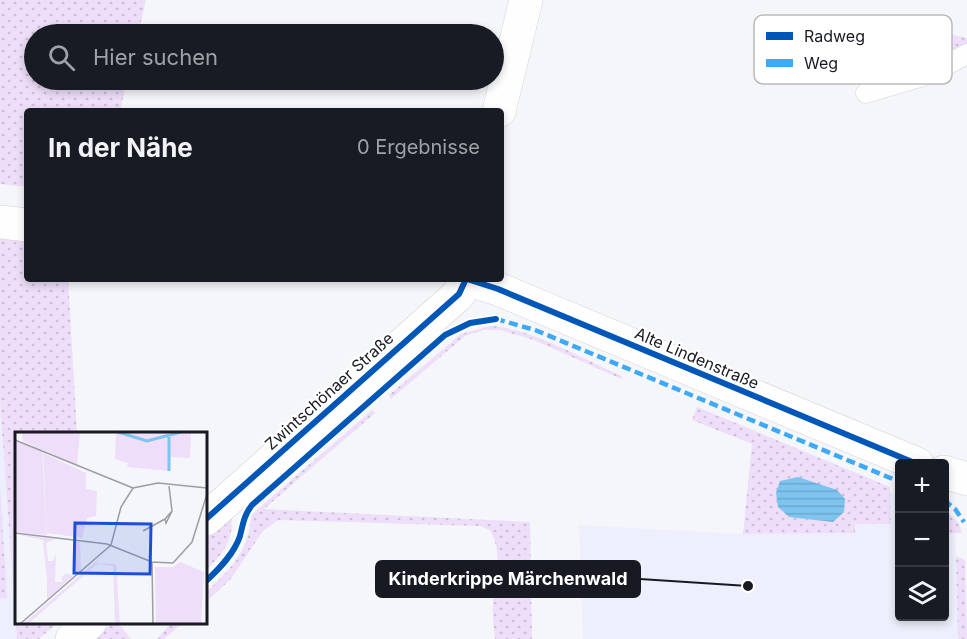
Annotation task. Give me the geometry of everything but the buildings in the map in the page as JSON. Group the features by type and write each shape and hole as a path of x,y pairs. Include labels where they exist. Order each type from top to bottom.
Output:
{"street":[{"path":"500,108 526,0"},
{"path":"0,222 24,225"},
{"name":"Zwintschönaer Straße","path":"207,518 459,294 465,282"},
{"name":"Alte Lindenstraße","path":"476,282 498,289 905,459"},
{"path":"949,473 967,479"},
{"path":"72,639 88,624"}],"lane":[{"path":"952,62 967,54"},
{"path":"866,93 896,84"}],"shaded area":[{"path":"0,0 146,0 140,24 24,24 24,90 125,90 121,108 24,108 24,187 0,184"},
{"path":"952,35 967,38 967,44 952,52"},
{"path":"0,236 24,238 24,282 68,282 77,432 15,432 15,611 0,403"},
{"path":"490,326 540,338 622,376 621,379 534,340 500,330 484,330 465,336 391,399 389,395 461,334"},
{"path":"0,403 17,639 0,639"},
{"path":"697,407 890,487 891,524 855,524 855,533 743,534 752,444 692,420"},
{"path":"372,410 375,413 264,509 530,522 532,639 495,639 493,595 497,550 490,530 480,526 278,520 263,531 230,580 207,601 207,591 231,567 243,549 251,515"},
{"path":"0,483 7,598 0,598"},
{"path":"890,493 895,495 895,621 949,621 949,518 955,520 959,639 583,639 579,525 743,534 886,516"},
{"path":"231,514 231,531 226,545 207,569 207,537"},
{"path":"949,514 959,523 962,533 949,533"},
{"path":"956,556 965,560 967,639 958,639"},
{"path":"16,624 56,624 39,639 17,639"},
{"path":"111,624 119,624 131,639 95,639"},
{"path":"170,624 182,624 164,639 157,639"}],"water":[{"path":"798,477 837,490 845,499 844,512 833,522 789,517 778,507 776,493 780,481"}],"marked path":[{"path":"496,319 535,330 895,480"},
{"path":"949,504 964,522"}],"cycle path":[{"path":"207,518 459,294 465,282"},
{"path":"476,282 498,289 905,459"},
{"path":"207,580 234,549 245,516 252,505 445,335 470,323 496,319"}],"place":[{"name":"Kinderkrippe Märchenwald","path":"748,586"}]}
